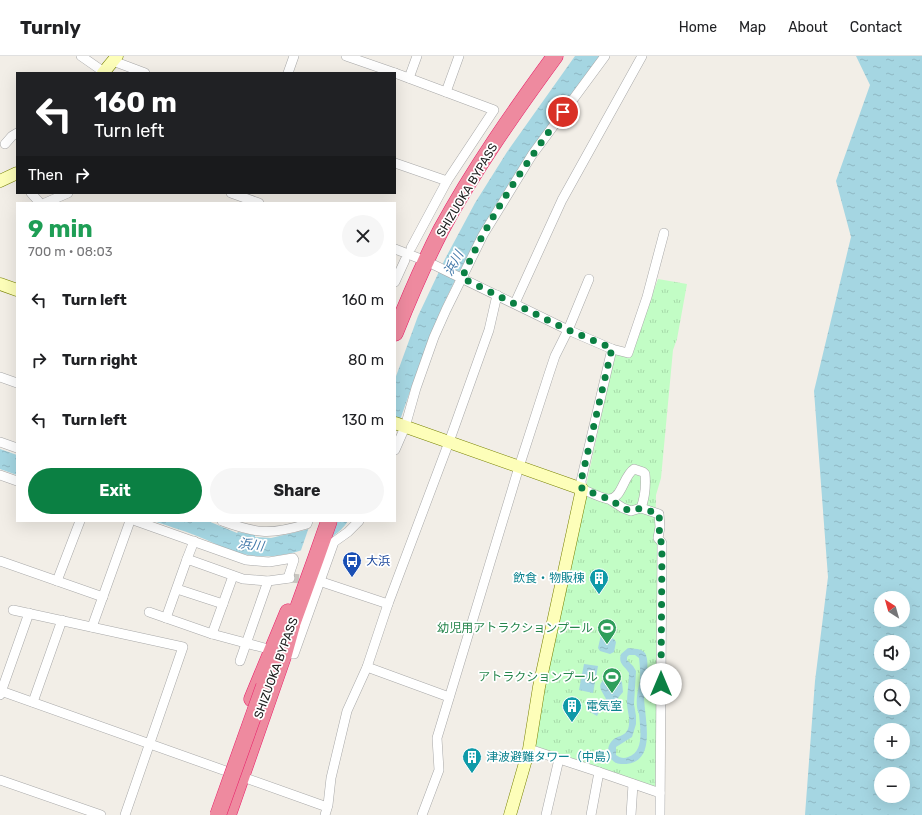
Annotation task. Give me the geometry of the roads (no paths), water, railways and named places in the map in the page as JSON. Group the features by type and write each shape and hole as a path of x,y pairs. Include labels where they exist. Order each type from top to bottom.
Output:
{"highway":[{"name":"SHIZUOKA BYPASS","path":"396,305 414,256 468,170 547,56"},
{"name":"SHIZUOKA BYPASS","path":"396,331 413,289 414,256 442,230 478,168 555,56"},
{"name":"SHIZUOKA BYPASS","path":"313,552 319,522"},
{"name":"SHIZUOKA BYPASS","path":"224,815 291,614 313,552 328,522"},
{"path":"228,815 291,614"},
{"path":"211,815 250,704 278,652"},
{"name":"SHIZUOKA BYPASS","path":"218,815 266,687"}],"street":[{"path":"81,56 109,68 138,72"},
{"path":"288,72 294,56"},
{"path":"346,56 392,72"},
{"path":"372,65 375,56"},
{"path":"409,78 417,56"},
{"path":"446,92 459,56"},
{"path":"396,446 401,425 434,337 483,235 532,155 605,56"},
{"path":"515,303 562,200 642,56"},
{"path":"396,73 494,110 447,181 419,231 414,256 396,281"},
{"path":"5,144 16,134"},
{"path":"396,163 447,181"},
{"path":"0,181 16,175"},
{"path":"32,194 39,202"},
{"path":"47,202 66,194"},
{"path":"234,194 256,202"},
{"path":"414,256 497,294 568,330 628,353 647,298 664,233"},
{"path":"422,815 439,770 437,738 519,467 555,356 568,330 588,279"},
{"path":"0,284 16,290"},
{"path":"29,614 1,693 33,702 226,770 326,811 331,778 347,711 367,667 388,604 449,442 489,330 497,294"},
{"path":"510,815 529,750 539,687 582,489 581,481 612,348"},
{"path":"0,376 16,382"},
{"path":"401,425 609,499 631,511 641,508 659,514 660,527 658,538 662,543 660,815"},
{"path":"0,442 16,448"},
{"path":"609,499 618,495 627,475 634,469 645,474 645,490 641,508"},
{"path":"0,475 16,481"},
{"path":"57,581 80,522"},
{"path":"92,627 130,522"},
{"path":"139,522 246,560 269,562 293,558 294,560 289,578 268,581 252,580 233,576 187,559"},
{"path":"225,522 249,530 273,532 307,524 308,522"},
{"path":"149,612 212,634 278,652 294,654 334,542 348,532 358,522"},
{"path":"166,618 194,541"},
{"path":"0,561 103,597"},
{"path":"212,634 233,576"},
{"path":"240,661 268,581"},
{"path":"319,581 388,604"},
{"path":"177,589 222,604"},
{"path":"13,610 183,647 125,815"},
{"path":"33,702 62,620"},
{"path":"367,667 450,697"},
{"path":"529,750 660,793"},
{"path":"546,815 558,759"},
{"path":"591,815 599,772"},
{"path":"0,780 101,815"},
{"path":"631,815 633,784"}],"water":[{"name":"浜川","path":"575,56 600,56 536,144 478,236 438,317 396,431 396,376 418,316 445,259 475,203 507,152"},
{"path":"856,56 922,56 922,815 805,815 815,681 828,577 814,391 851,237 836,181 870,85"},
{"path":"0,449 16,455 16,475 0,469"},
{"name":"浜川","path":"156,522 210,522 237,533 255,535 255,537 271,538 309,529 318,522 347,522 341,530 317,545 293,553 274,556 255,556 236,552"},
{"name":"幼児用アトラクションプール","path":"601,635 614,639 616,642 614,652 610,654 600,651 598,648"},
{"path":"628,648 639,649 645,653 647,657 647,674 644,696 647,739 645,749 641,757 633,763 621,764 614,762 608,753 608,749 613,740 627,732 629,724 627,703 629,673 620,660 621,654","holes":["629,655 635,655 639,658 640,668 637,696 640,738 637,750 626,758 622,758 616,755 616,747 632,737 636,724 634,704 636,671 627,660"]},
{"path":"584,664 598,666 593,693 579,690"},
{"name":"アトラクションプール","path":"605,679 618,679 622,682 623,692 618,698 618,708 606,708 606,700 600,686 602,681"},
{"path":"591,703 601,708 597,716 587,710"}],"tunnel":[{"path":"290,578 312,580"}],"place":[{"name":"大浜","path":"352,578"},
{"name":"飲食・物販棟","path":"599,595"},
{"name":"幼児用アトラクションプール","path":"607,645"},
{"name":"アトラクションプール","path":"612,694"},
{"name":"電気室","path":"572,723"},
{"name":"津波避難タワー（中島）","path":"472,774"}]}
